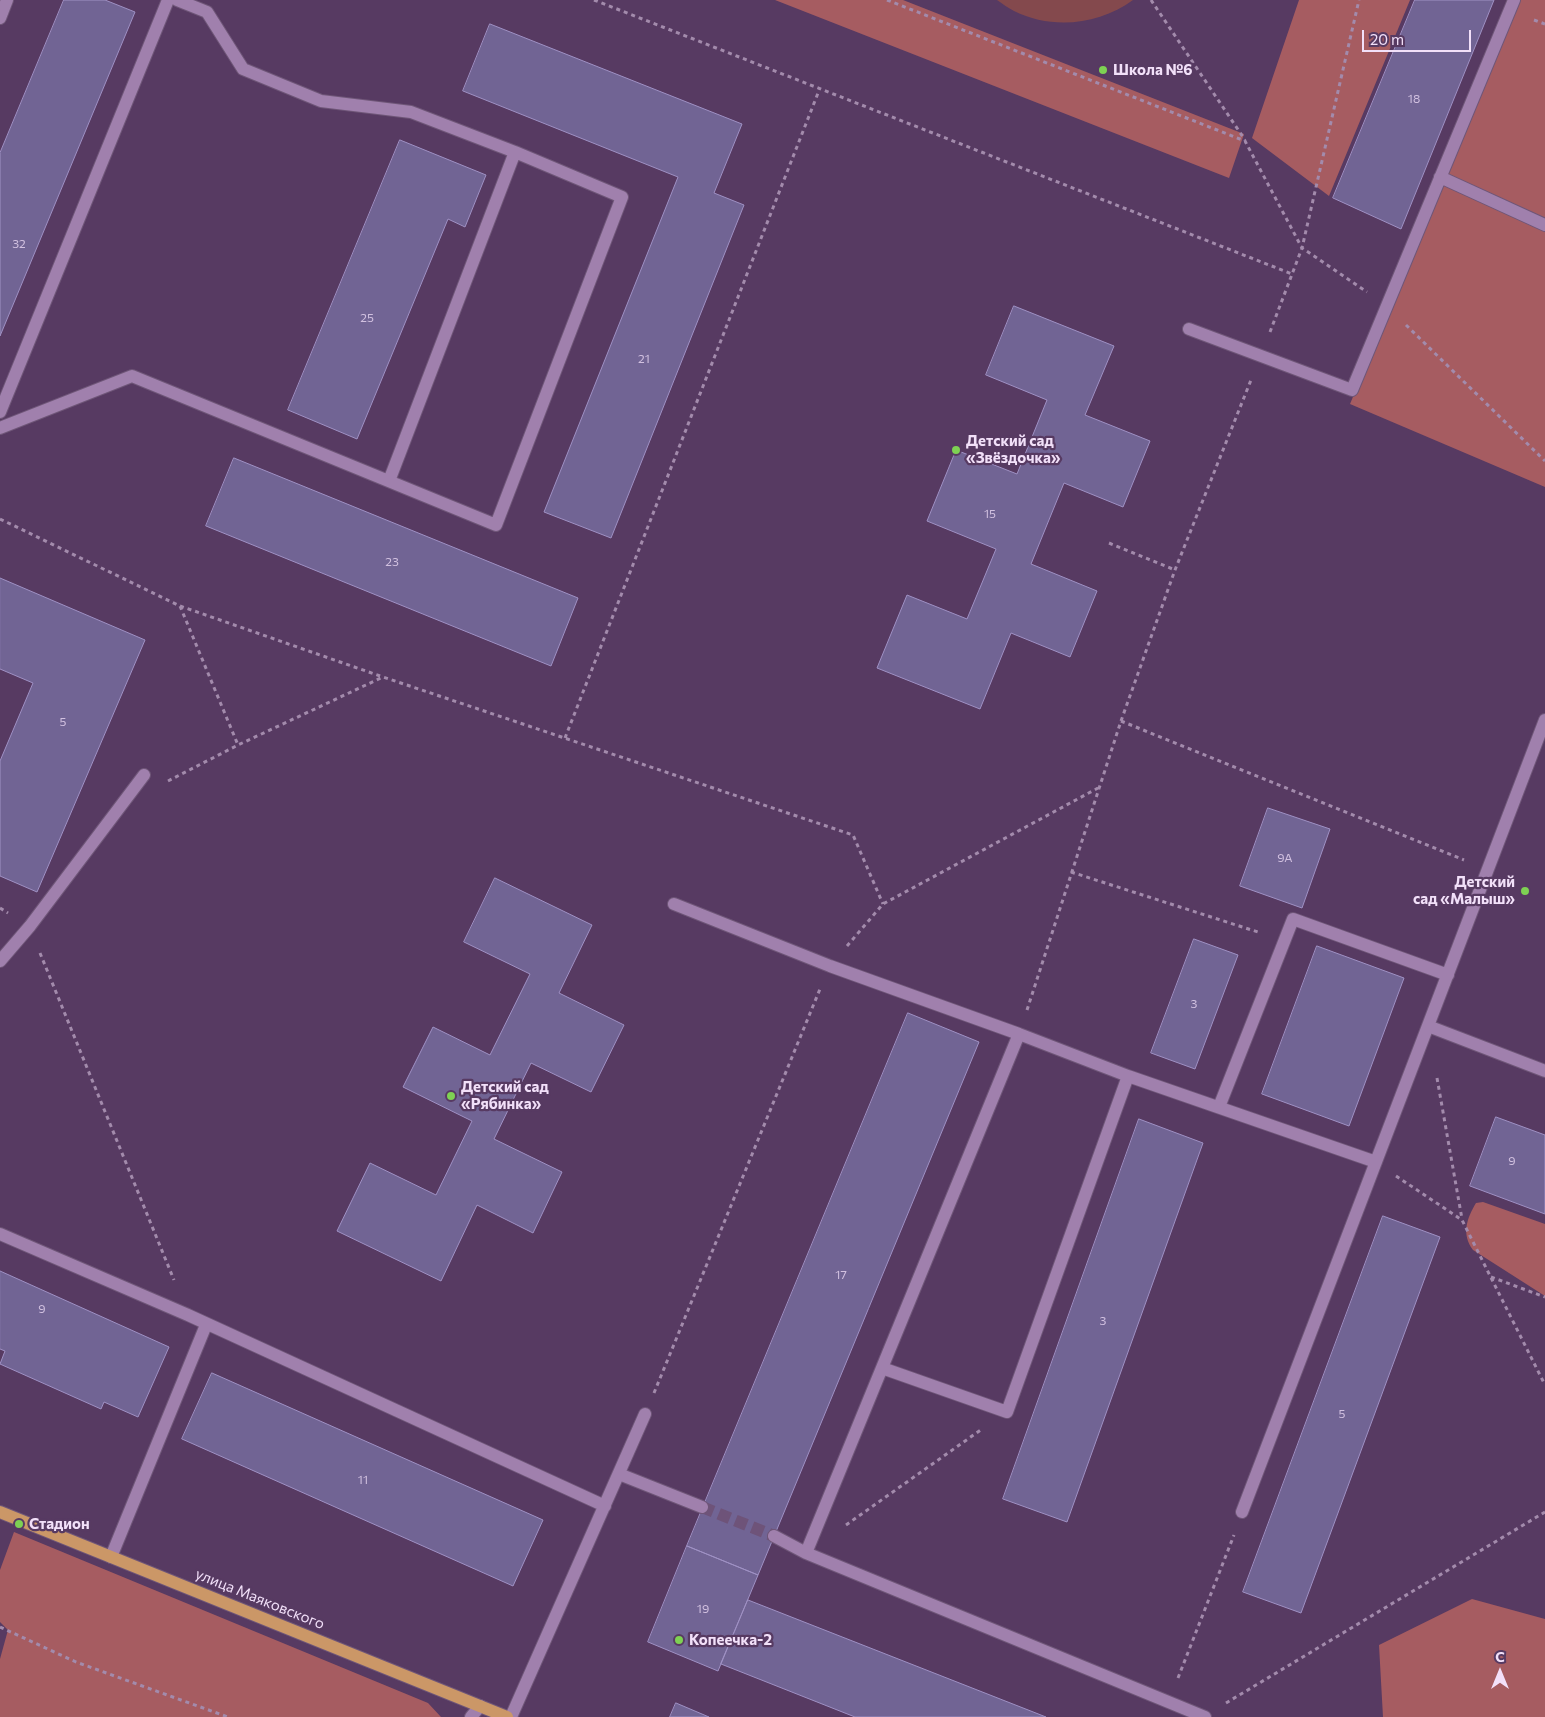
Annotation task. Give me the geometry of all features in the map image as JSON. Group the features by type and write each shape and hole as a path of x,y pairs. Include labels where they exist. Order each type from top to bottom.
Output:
{"main road":[{"name":"улица Маяковского","path":"0,1512 507,1717"}],"lane":[{"path":"0,18 8,0"},
{"path":"0,412 168,0"},
{"path":"0,428 132,376 496,525 622,197 515,152 412,112 321,101 243,70 207,12 177,0"},
{"path":"1189,329 1352,390 1514,0"},
{"path":"389,481 515,152"},
{"path":"1440,177 1545,225"},
{"path":"1242,1512 1545,720"},
{"path":"0,961 30,926 144,775"},
{"path":"674,904 830,966 1019,1034 1128,1076 1376,1162"},
{"path":"1219,1107 1293,919 1448,975"},
{"path":"1428,1026 1545,1071"},
{"path":"806,1554 1019,1034"},
{"path":"882,1368 1007,1412 1128,1076"},
{"path":"0,1234 188,1316 605,1506"},
{"path":"111,1556 206,1325"},
{"path":"512,1717 645,1414"},
{"path":"619,1474 702,1507"},
{"path":"774,1536 806,1554 1204,1717"},
{"path":"471,1717 480,1706"}],"path":[{"path":"594,0 1292,274"},
{"path":"887,0 1245,141"},
{"path":"1152,0 1245,141 1302,248 1387,306 1545,461"},
{"path":"1019,1034 1098,788 1175,570 1302,248 1358,0"},
{"path":"565,738 820,88"},
{"path":"0,519 180,606 383,677 853,835 883,904"},
{"path":"1109,543 1175,570"},
{"path":"180,606 238,744"},
{"path":"163,784 238,744 383,677"},
{"path":"1121,721 1488,869"},
{"path":"645,1414 830,966 883,904 1098,788"},
{"path":"1071,872 1284,940"},
{"path":"0,908 30,926 188,1316"},
{"path":"1436,1075 1462,1220 1545,1386"},
{"path":"1376,1162 1462,1220"},
{"path":"1491,1277 1545,1297"},
{"path":"806,1554 1007,1412"},
{"path":"1168,1702 1242,1512"},
{"path":"1204,1717 1545,1512"},
{"path":"0,1628 76,1662 228,1717"}],"shaded area":[{"path":"775,0 903,0 1244,134 1229,178"},
{"path":"997,0 1133,0 1105,15 1075,22 1059,22 1029,17 1012,10"},
{"path":"1299,0 1410,0 1329,196 1252,138"},
{"path":"1518,0 1545,0 1545,487 1350,404"},
{"path":"1483,1202 1545,1224 1545,1296 1473,1250 1469,1244 1466,1232 1470,1214 1476,1203"},
{"path":"14,1532 428,1703 441,1717 0,1717 0,1659 8,1630 0,1622 0,1570"},
{"path":"1472,1599 1545,1619 1545,1717 1383,1717 1379,1645"}],"building":[{"path":"64,0 105,0 135,12 0,336 0,153"},
{"path":"1415,0 1494,0 1401,229 1333,198"},
{"path":"490,24 742,124 714,193 744,205 611,538 544,512 678,177 463,91"},
{"path":"400,140 486,175 465,227 448,219 357,439 288,410"},
{"path":"1014,306 1114,346 1085,415 1150,441 1123,507 1064,483 1031,564 1097,591 1070,657 1011,633 980,709 877,668 907,595 967,619 996,549 927,521 956,450 1017,474 1047,400 986,375"},
{"path":"234,458 578,598 551,666 206,526"},
{"path":"0,578 145,640 37,892 0,876 0,761 33,683 0,669"},
{"path":"1268,808 1330,829 1302,908 1240,886"},
{"path":"495,878 592,925 559,993 624,1025 591,1092 531,1063 494,1139 562,1172 533,1233 477,1205 441,1281 337,1231 370,1163 436,1195 472,1121 403,1087 433,1027 490,1055 530,974 464,942"},
{"path":"1194,939 1238,955 1195,1069 1151,1053"},
{"path":"1317,946 1404,978 1349,1126 1262,1094"},
{"path":"908,1013 979,1042 758,1575 687,1546"},
{"path":"1496,1117 1545,1135 1545,1214 1470,1186"},
{"path":"1139,1119 1203,1143 1067,1522 1003,1499"},
{"path":"1383,1216 1440,1237 1301,1613 1243,1592"},
{"path":"0,1271 169,1347 138,1417 104,1402 101,1409 0,1364 5,1351 0,1349"},
{"path":"212,1373 543,1520 513,1586 182,1439"},
{"path":"687,1546 758,1575 718,1671 648,1642"},
{"path":"748,1600 1046,1717 855,1717 721,1664"},
{"path":"676,1703 709,1717 670,1717"}],"tunnel":[{"path":"702,1507 774,1536"}],"place":[{"name":"Школа №6","path":"1103,70"},
{"name":"Детский сад «Звёздочка»","path":"956,450"},
{"name":"Детский сад «Малыш»","path":"1525,891"},
{"name":"Детский сад «Рябинка»","path":"451,1096"},
{"name":"Стадион","path":"19,1524"},
{"name":"Копеечка-2","path":"679,1640"}]}
